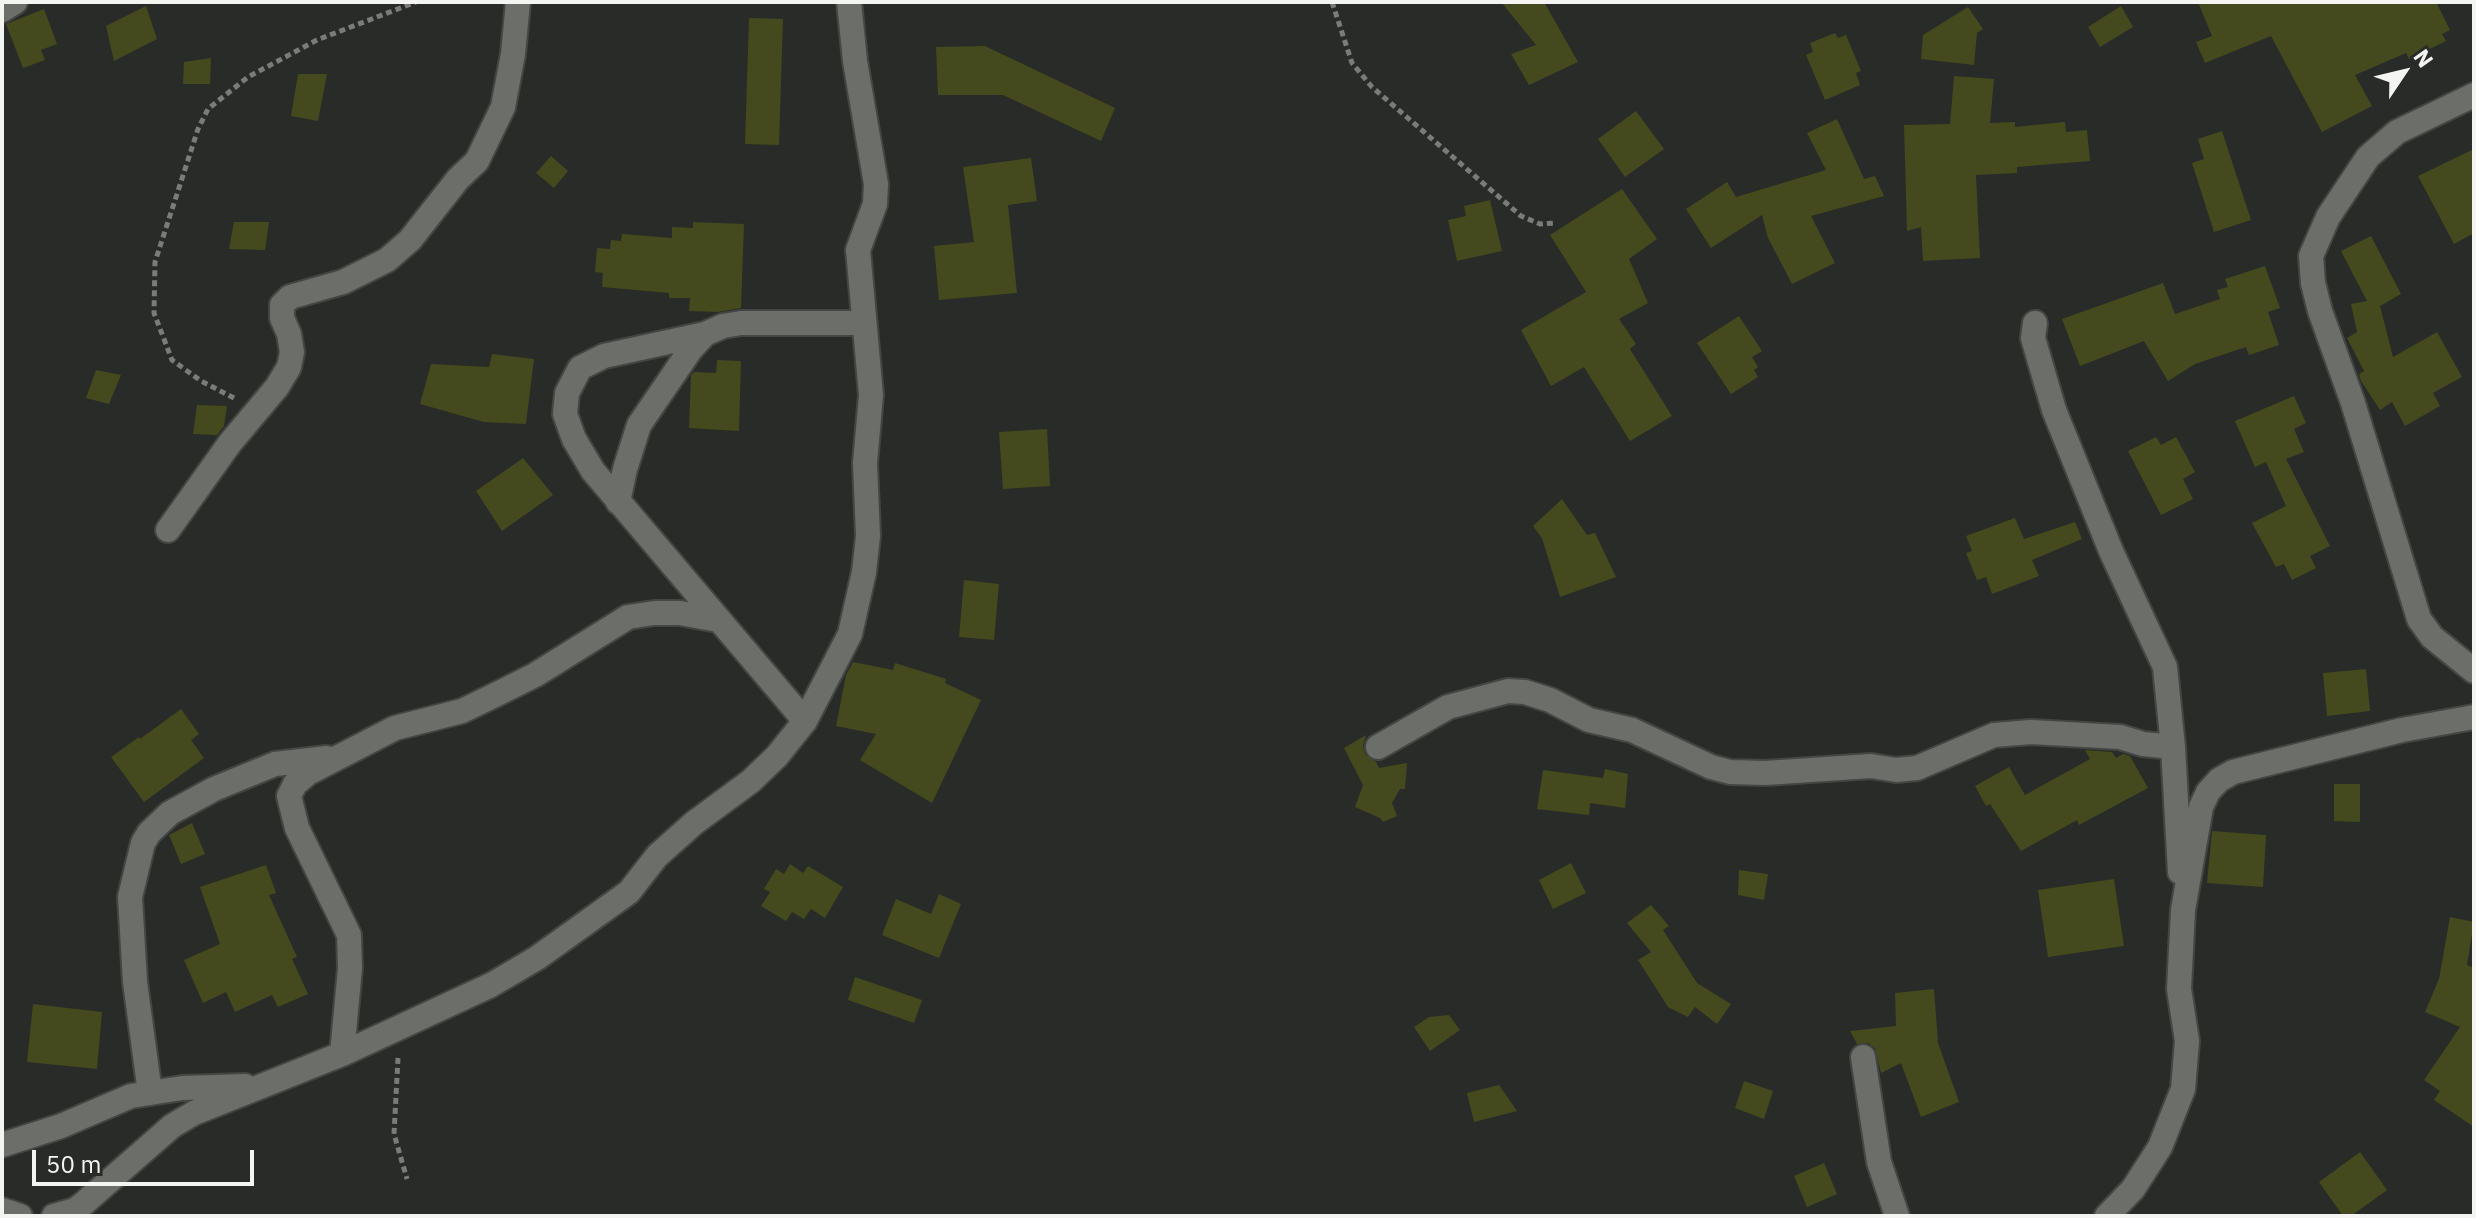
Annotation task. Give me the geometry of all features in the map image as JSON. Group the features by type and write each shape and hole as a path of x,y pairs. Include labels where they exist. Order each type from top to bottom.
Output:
{"street":[{"path":"2,10 15,2"},
{"path":"168,530 289,367 292,352 282,318 282,305 290,297 343,282 387,260 410,240 458,179 477,161 503,107 513,54 518,2"},
{"path":"54,1216 75,1210 172,1126 194,1113 342,1054 491,985 537,958 619,900 676,838 751,781 805,721 850,634 864,572 868,536 865,463 871,395 858,250 875,204 876,184 855,61 849,2"},
{"path":"2474,95 2397,132 2368,157 2328,217 2311,256 2320,311 2353,403 2419,619 2432,637 2474,671"},
{"path":"805,721 593,471 574,439 565,414 567,393 580,368 604,356 705,334 723,326 741,323 863,323"},
{"path":"2035,323 2033,338 2054,410 2111,551 2165,667 2173,747 2183,910 2179,989 2187,1041 2183,1089 2160,1147 2133,1189 2107,1216"},
{"path":"618,502 639,425 691,349 705,334"},
{"path":"342,1054 350,968 349,935 297,828 289,796 295,784 308,773 395,728 462,711 484,701 535,675 628,617 680,613 718,620"},
{"path":"1378,747 1448,707 1508,691 1525,692 1550,700 1589,720 1632,730 1711,767 1730,772 1765,773 1871,766 1896,770 1917,768 1994,735 2031,732 2120,737 2143,744 2173,747"},
{"path":"2183,910 2201,807 2208,792 2219,780 2233,772 2402,730 2474,717"},
{"path":"150,1093 135,982 130,897 143,843 170,813 214,789 275,764 339,757"},
{"path":"1863,1057 1879,1162 1897,1216"},
{"path":"2,1145 61,1126 117,1101 150,1093 182,1088 263,1086"},
{"path":"2,1210 20,1216"}],"path":[{"path":"258,410 201,381 172,360 154,313 155,262 198,129 208,109 248,77 317,40 416,2"},
{"path":"1332,2 1352,63 1372,87 1521,216 1540,224 1555,223"},
{"path":"397,1029 399,1079 394,1134 407,1179"}],"building":[{"path":"1501,2 1544,2 1578,62 1529,85 1511,54 1536,45"},
{"path":"2198,2 2436,2 2450,30 2442,34 2446,41 2409,59 2406,53 2355,75 2372,106 2322,132 2271,36 2205,63 2196,42 2212,36"},
{"path":"146,6 157,39 114,61 106,26"},
{"path":"2121,6 2133,27 2100,47 2088,27"},
{"path":"1968,7 1983,29 1977,33 1974,65 1921,59 1923,35"},
{"path":"44,9 57,44 41,50 45,60 23,68 6,24"},
{"path":"749,18 783,19 779,145 745,144"},
{"path":"1835,33 1838,38 1846,35 1861,71 1856,73 1860,85 1825,100 1806,55 1813,52 1810,43"},
{"path":"985,46 1115,108 1101,141 1003,95 938,95 936,47"},
{"path":"211,58 210,84 183,84 184,62"},
{"path":"298,74 327,74 318,121 291,116"},
{"path":"1954,76 1994,79 1990,123 2015,122 2015,127 2065,122 2066,132 2087,130 2090,161 2017,167 2017,173 1976,175 1980,258 1923,261 1921,227 1907,231 1904,125 1950,124"},
{"path":"1636,111 1664,149 1625,177 1598,139"},
{"path":"1837,119 1864,179 1875,176 1884,196 1811,216 1835,263 1792,284 1768,238 1762,215 1711,248 1686,209 1727,182 1736,197 1826,170 1807,133"},
{"path":"2222,131 2251,220 2214,232 2192,163 2204,159 2198,139"},
{"path":"2474,149 2474,233 2454,244 2418,176"},
{"path":"551,156 568,171 554,188 536,173"},
{"path":"1031,158 1037,201 1008,205 1017,293 939,300 934,246 974,242 963,167"},
{"path":"1622,189 1657,239 1629,259 1648,303 1619,319 1636,344 1630,349 1672,416 1630,441 1584,367 1551,386 1521,330 1586,292 1550,235"},
{"path":"1490,200 1502,251 1457,261 1448,220 1466,216 1464,206"},
{"path":"234,222 269,222 265,250 229,249"},
{"path":"693,222 744,224 741,308 718,312 689,311 690,298 669,298 669,293 602,287 603,273 595,272 597,248 610,249 611,240 621,241 622,234 672,238 672,227 693,228"},
{"path":"2371,236 2401,294 2380,306 2393,357 2437,332 2462,377 2433,393 2440,406 2405,426 2392,402 2380,410 2361,381 2359,374 2364,371 2347,338 2357,332 2351,304 2367,301 2341,251"},
{"path":"2265,266 2280,308 2268,312 2279,345 2249,355 2246,347 2195,364 2168,381 2144,341 2080,366 2062,319 2163,283 2175,314 2220,299 2217,290 2228,287 2225,279"},
{"path":"1739,316 1762,351 1752,357 1758,367 1754,370 1758,377 1731,394 1697,343"},
{"path":"492,354 534,359 526,424 484,422 420,404 431,364 489,367"},
{"path":"717,360 741,361 739,431 689,428 691,375 694,372 716,373"},
{"path":"96,370 121,375 109,404 86,398"},
{"path":"2294,396 2306,423 2294,429 2304,452 2286,459 2330,546 2310,556 2316,568 2292,580 2284,564 2276,567 2252,523 2286,506 2266,462 2255,467 2235,421"},
{"path":"197,405 227,406 224,426 217,435 193,434"},
{"path":"1047,429 1050,486 1003,489 999,432"},
{"path":"2156,437 2161,445 2176,437 2195,472 2183,479 2193,499 2161,515 2128,451"},
{"path":"523,458 553,495 502,531 476,491"},
{"path":"1562,499 1587,535 1595,533 1616,577 1560,597 1542,538 1533,526"},
{"path":"2015,518 2024,539 2075,522 2082,539 2032,560 2039,576 1992,594 1986,577 1977,580 1966,553 1972,551 1966,536"},
{"path":"964,580 999,584 994,640 959,637"},
{"path":"853,662 893,670 895,663 946,679 945,683 981,700 932,803 860,760 876,734 836,726 846,675"},
{"path":"2366,669 2370,711 2327,716 2323,673"},
{"path":"181,709 199,734 191,740 204,758 144,802 111,757"},
{"path":"1366,735 1363,746 1365,754 1379,768 1407,763 1405,789 1400,789 1392,803 1397,816 1383,822 1355,807 1363,785 1344,748"},
{"path":"2085,750 2112,752 2116,758 2123,754 2130,756 2148,788 2079,825 2077,820 2021,851 1990,804 1986,806 1975,786 2009,767 2025,795 2090,759"},
{"path":"1605,769 1628,774 1625,808 1590,803 1589,815 1537,809 1543,770 1603,778"},
{"path":"2334,784 2360,784 2360,822 2334,821"},
{"path":"192,823 205,854 181,864 169,835"},
{"path":"2212,831 2266,835 2263,887 2207,883"},
{"path":"1571,863 1586,893 1553,909 1539,880"},
{"path":"790,864 803,873 808,866 843,887 825,918 811,909 804,919 792,912 786,921 761,906 770,892 764,889 776,869 784,874"},
{"path":"266,865 276,893 269,895 297,957 292,959 308,994 278,1007 272,995 235,1012 226,992 203,1003 184,960 220,944 200,887"},
{"path":"1739,870 1768,874 1764,900 1738,895"},
{"path":"2114,879 2124,946 2048,957 2038,890"},
{"path":"939,894 961,904 939,958 882,935 896,899 931,914"},
{"path":"1651,905 1669,926 1663,930 1697,983 1731,1004 1717,1024 1695,1007 1688,1017 1668,1007 1638,960 1651,952 1627,923"},
{"path":"2450,917 2474,922 2467,965 2474,968 2474,1127 2434,1100 2440,1091 2424,1080 2460,1027 2425,1012 2439,979"},
{"path":"855,977 922,1000 914,1023 848,1000"},
{"path":"1934,989 1938,1043 1959,1102 1921,1117 1901,1063 1881,1073 1875,1048 1868,1043 1857,1044 1850,1031 1896,1026 1895,993"},
{"path":"33,1004 102,1012 97,1069 27,1062"},
{"path":"1449,1015 1460,1030 1430,1051 1414,1027 1429,1017"},
{"path":"1744,1081 1773,1091 1764,1119 1735,1108"},
{"path":"1499,1085 1517,1111 1474,1122 1467,1093"},
{"path":"2360,1152 2387,1190 2351,1216 2343,1216 2319,1182"},
{"path":"1824,1163 1837,1194 1807,1207 1794,1176"}]}
